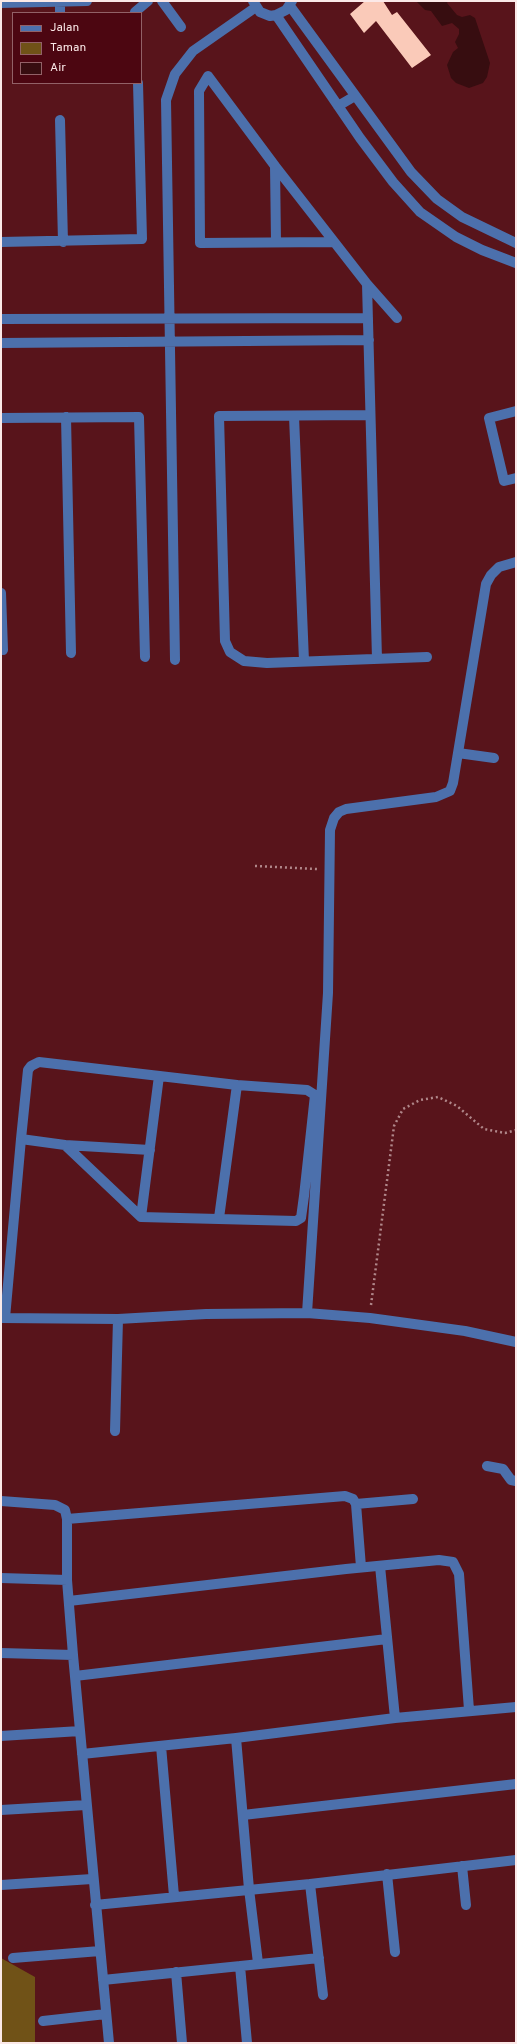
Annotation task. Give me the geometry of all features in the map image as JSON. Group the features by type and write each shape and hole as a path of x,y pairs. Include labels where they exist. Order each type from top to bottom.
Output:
{"street":[{"path":"1,3 87,1"},
{"path":"135,1 136,12"},
{"path":"137,12 148,1"},
{"path":"162,1 181,27"},
{"path":"174,660 166,100 175,74 193,51 254,4 265,14 276,16 286,10 291,3 355,96 411,172 436,199 462,217 516,243"},
{"path":"276,16 393,182 420,212 456,237 482,250 516,263"},
{"path":"334,242 200,243 199,91 208,76 334,242 367,284 397,318"},
{"path":"1,242 63,242 142,239 138,84"},
{"path":"338,106 355,96"},
{"path":"60,120 63,242"},
{"path":"275,166 276,242"},
{"path":"367,284 377,658"},
{"path":"1,319 368,318"},
{"path":"1,343 368,340"},
{"path":"516,411 489,418 504,481 516,478"},
{"path":"370,415 219,416 225,641 230,652 244,661 267,663 427,657"},
{"path":"294,416 304,661"},
{"path":"66,417 71,653"},
{"path":"1,418 139,417 145,657"},
{"path":"65,1145 141,1216 296,1221 301,1218 318,1095 328,993 330,830 334,818 339,812 346,809 444,794 450,791 453,783 486,584 491,575 499,567 516,562"},
{"path":"1,593 3,650"},
{"path":"458,754 494,758"},
{"path":"318,1095 307,1090 237,1085 39,1062 35,1063 28,1070 3,1318 118,1319 206,1314 307,1313 370,1318 465,1331 516,1342"},
{"path":"141,1216 159,1076"},
{"path":"219,1218 237,1085"},
{"path":"307,1313 318,1095"},
{"path":"21,1138 65,1145 150,1150"},
{"path":"114,1431 118,1319"},
{"path":"487,1466 503,1468 511,1480 516,1481"},
{"path":"67,1519 345,1496 353,1500 356,1504 361,1568"},
{"path":"356,1504 414,1499"},
{"path":"1,1501 55,1505 65,1510 67,1519 67,1580 73,1655 92,1879 109,2043"},
{"path":"69,1601 439,1560 453,1562 457,1566 469,1710"},
{"path":"380,1566 395,1718"},
{"path":"1,1578 67,1580"},
{"path":"75,1676 387,1639"},
{"path":"4,1654 73,1655"},
{"path":"82,1754 236,1738 395,1718 469,1710 516,1707"},
{"path":"1,1736 80,1731"},
{"path":"236,1738 249,1889 258,1963"},
{"path":"161,1746 174,1896"},
{"path":"243,1816 516,1784"},
{"path":"1,1810 86,1805"},
{"path":"95,1905 174,1896 310,1884 516,1860"},
{"path":"462,1866 466,1906"},
{"path":"387,1874 394,1952"},
{"path":"1,1885 92,1879"},
{"path":"310,1884 323,1996"},
{"path":"13,1958 100,1951"},
{"path":"103,1980 258,1963 319,1958"},
{"path":"240,1966 247,2043"},
{"path":"176,1972 182,2043"},
{"path":"43,2021 106,2014"}],"path":[{"path":"256,866 329,870"},
{"path":"370,1318 394,1126 403,1108 420,1100 438,1097 457,1106 484,1129 504,1133 516,1130"}],"green space":[{"path":"1,1958 35,1977 35,2043 1,2043"}],"water":[{"path":"416,1 448,1 447,3 457,15 462,17 470,15 475,18 490,63 487,77 483,83 469,88 456,83 451,78 447,65 453,52 458,48 455,42 459,34 459,29 452,23 442,26 431,11 425,10"}],"building":[{"path":"365,1 383,1 392,15 397,12 431,55 412,68 376,21 364,33 350,14"}]}
